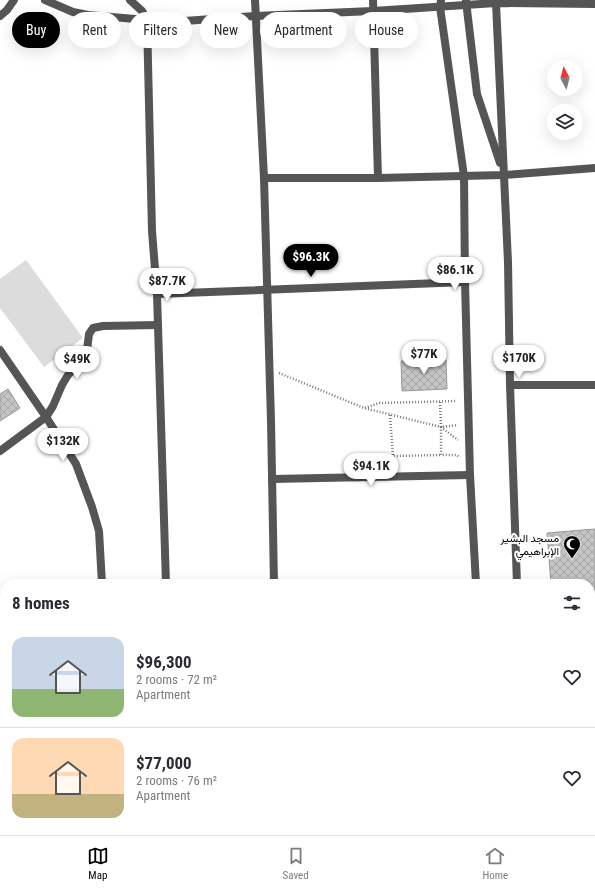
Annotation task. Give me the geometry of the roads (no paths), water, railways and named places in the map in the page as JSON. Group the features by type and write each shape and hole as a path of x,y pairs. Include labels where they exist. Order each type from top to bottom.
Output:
{"street":[{"path":"0,16 7,10 14,0"},
{"path":"44,0 73,12 88,15 129,18"},
{"path":"130,0 143,12"},
{"path":"255,0 264,178 270,368 274,579"},
{"path":"373,0 378,178"},
{"path":"192,20 373,11 440,3 595,4"},
{"path":"440,3 464,176 470,475 476,579"},
{"path":"466,3 477,94 504,176"},
{"path":"496,3 508,262 510,385 517,579"},
{"path":"148,48 152,231 157,294 166,579"},
{"path":"264,178 504,176 595,168"},
{"path":"157,294 465,282"},
{"path":"0,451 46,417 53,406 62,384 82,359 87,350 89,334 93,328 103,326 158,325"},
{"path":"0,350 76,464 99,531 102,579"},
{"path":"510,385 595,385"},
{"path":"272,479 470,475"}],"place":[{"name":"مسجد البشير الإبراهيمي","path":"572,559"}]}
